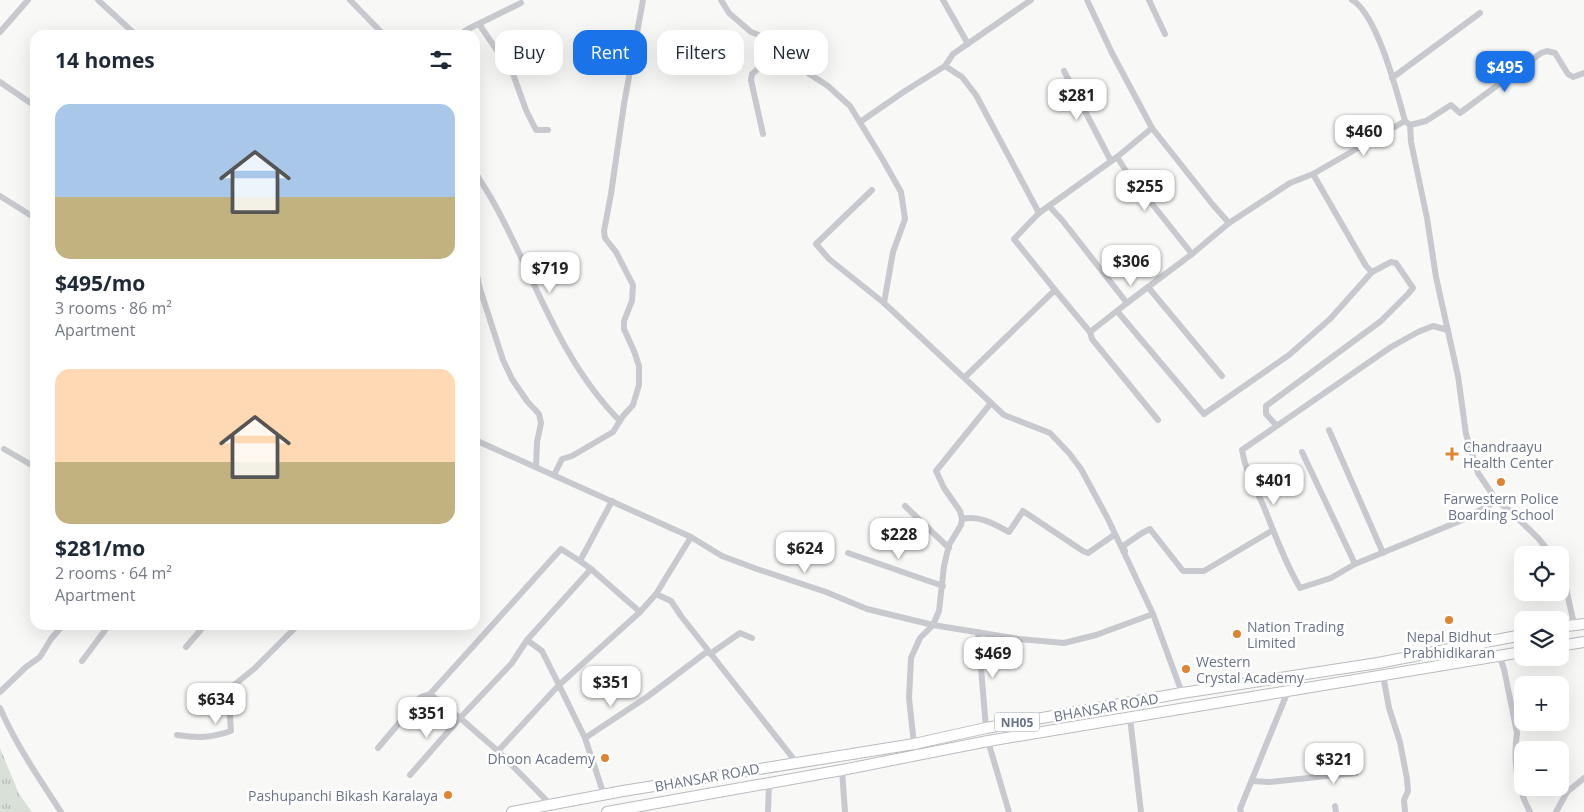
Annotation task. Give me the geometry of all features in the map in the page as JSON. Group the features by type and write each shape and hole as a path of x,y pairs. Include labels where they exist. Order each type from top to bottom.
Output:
{"highway":[{"name":"BHANSAR ROAD","path":"512,812 796,762 914,744 986,728 1182,693 1378,663 1514,637"},
{"path":"1569,644 1584,642"},
{"name":"BHANSAR ROAD","path":"607,812 842,770 988,741 1514,653"}],"street":[{"path":"0,32 28,0"},
{"path":"98,0 131,30"},
{"path":"350,0 379,30"},
{"path":"554,474 562,459 572,456 613,432 633,405 639,385 639,366 624,328 624,321 632,301 633,285 616,252 605,238 604,231 643,0"},
{"path":"721,0 729,13 754,33"},
{"path":"943,0 968,44"},
{"path":"860,122 944,66 953,54 1030,0"},
{"path":"1087,0 1116,61 1152,128 1212,206 1229,222"},
{"path":"1149,0 1165,34"},
{"path":"1352,0 1356,2 1366,15 1382,46 1407,123 1427,218 1436,277 1458,376 1466,434 1478,473 1497,501 1517,518 1543,546"},
{"path":"468,30 521,4"},
{"path":"1392,78 1480,13"},
{"path":"479,24 513,74 526,110 536,130 548,130"},
{"path":"1090,332 1192,254 1229,222 1290,183 1313,174 1407,123 1426,121 1452,105 1460,113 1541,53 1547,51 1555,53 1568,74 1573,77 1584,73"},
{"path":"944,66 962,77 976,95 1039,213"},
{"path":"1064,71 1111,161"},
{"path":"754,72 751,80 763,134"},
{"path":"811,75 828,86 850,106 901,192 905,219 893,252 884,303"},
{"path":"0,82 30,103"},
{"path":"1152,128 1118,157 1039,213 1014,239 1090,332 1092,339 1158,420"},
{"path":"1118,157 1126,172 1192,254"},
{"path":"1313,174 1366,266 1372,272"},
{"path":"480,180 495,204 574,363 605,406 620,421"},
{"path":"872,190 816,244 829,259 884,303 1004,415 1050,433 1069,453 1081,470 1107,517 1153,614 1182,693"},
{"path":"0,196 30,215"},
{"path":"1049,206 1127,303"},
{"path":"1117,311 1204,414 1289,356 1330,319 1372,272 1391,262 1396,263 1413,288 1381,321 1266,406 1266,414 1276,426"},
{"path":"1148,287 1222,376"},
{"path":"965,377 1055,290"},
{"path":"480,297 512,379 527,401 539,414 541,423 537,442 536,467"},
{"path":"1448,330 1433,326 1418,332 1366,363 1242,450 1245,468 1263,505 1290,571 1300,588 1331,578 1355,564 1460,521 1497,501"},
{"path":"917,756 909,698 911,658 920,638 933,625 939,611 944,566 949,548 962,519 960,512 944,488 936,471 991,403"},
{"path":"1329,430 1383,553"},
{"path":"480,443 554,474 691,537 722,556 826,592 867,609 933,625 1019,639 1064,643 1096,635 1153,614"},
{"path":"4,449 30,464"},
{"path":"1302,452 1355,564"},
{"path":"580,561 612,501"},
{"path":"905,506 949,548"},
{"path":"962,519 970,517 990,522 1008,532 1023,511 1088,553 1114,535"},
{"path":"1128,562 1123,546 1150,529 1182,571 1204,571 1273,530"},
{"path":"498,751 559,685 640,612 656,594 691,537"},
{"path":"378,748 421,697 430,694 561,549 591,569 640,612"},
{"path":"848,553 943,586"},
{"path":"410,775 512,663 527,640 591,569"},
{"path":"656,594 671,601 796,762"},
{"path":"1569,594 1579,624"},
{"path":"0,692 26,667 40,657 59,630"},
{"path":"82,661 105,630"},
{"path":"186,648 201,630"},
{"path":"177,735 193,738 214,737 231,731 228,690 255,668 293,630"},
{"path":"978,632 986,728"},
{"path":"585,738 647,697 709,652 740,633 752,638"},
{"path":"527,640 542,651 559,685 585,738 604,795"},
{"path":"1499,655 1504,669 1518,733 1516,772 1524,800 1530,812"},
{"path":"1383,675 1389,708 1400,742 1407,778 1408,791 1404,800 1405,812"},
{"path":"1241,812 1240,809 1288,691"},
{"path":"430,694 498,751 551,805"},
{"path":"0,708 24,756 61,812"},
{"path":"1130,718 1141,812"},
{"path":"988,741 1009,812"},
{"path":"842,770 845,812"},
{"path":"1252,781 1269,782 1356,773"},
{"path":"1556,812 1567,792 1584,778"},
{"path":"768,812 769,782"}],"green space":[{"path":"0,748 19,794 32,812 0,812"}],"place":[{"name":"Chandraayu Health Center","path":"1452,454"},
{"name":"Farwestern Police Boarding School","path":"1501,482"},
{"name":"Nepal Bidhut Prabhidikaran","path":"1449,620"},
{"name":"Nation Trading Limited","path":"1237,634"},
{"name":"Western Crystal Academy","path":"1186,669"},
{"name":"Dhoon Academy","path":"605,758"},
{"name":"Pashupanchi Bikash Karalaya","path":"448,795"}]}
